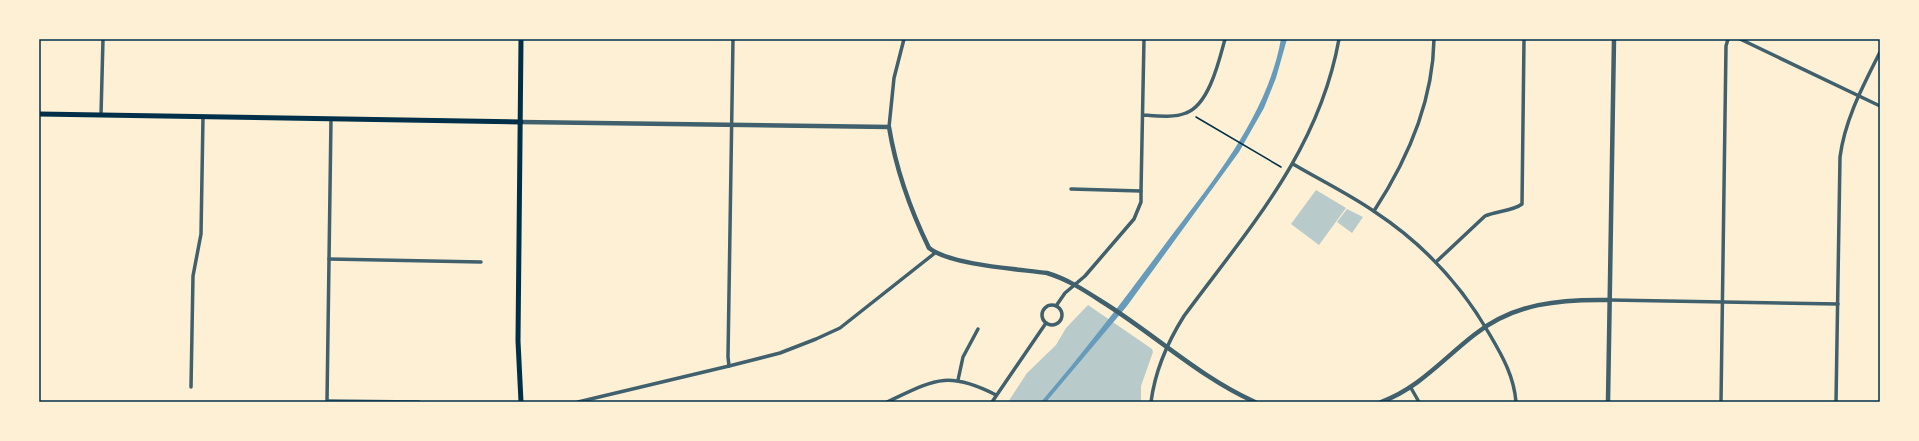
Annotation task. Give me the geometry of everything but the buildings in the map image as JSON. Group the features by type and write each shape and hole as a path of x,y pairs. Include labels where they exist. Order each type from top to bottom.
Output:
{"main road":[{"path":"521,39 518,341 521,402"},
{"path":"39,114 521,122"}],"street":[{"path":"100,115 102,39"},
{"path":"729,366 733,39"},
{"path":"904,39 894,78 889,127 897,171 906,197 929,248 935,253 960,261 1047,273 1075,285 1112,308 1222,385 1255,402"},
{"path":"1056,306 1065,293 1085,276 1134,219 1140,202 1144,39"},
{"path":"1143,115 1179,115 1196,108 1207,93 1225,39"},
{"path":"1151,402 1158,370 1166,346 1184,316 1278,189 1293,164 1316,117 1330,75 1339,39"},
{"path":"1374,211 1396,176 1411,146 1422,116 1430,82 1434,39"},
{"path":"1436,262 1484,216 1494,212 1518,207 1522,204 1524,39"},
{"path":"1608,402 1614,39"},
{"path":"1721,402 1726,46 1728,39"},
{"path":"1740,39 1880,106"},
{"path":"1836,402 1840,157 1844,132 1880,52"},
{"path":"191,388 193,276 201,234 203,117"},
{"path":"331,119 327,402 419,402"},
{"path":"521,122 889,127"},
{"path":"1293,164 1374,211 1408,236 1436,262 1458,288 1486,327 1505,360 1515,388 1516,402"},
{"path":"1071,189 1141,191"},
{"path":"578,402 780,353 840,328 935,253"},
{"path":"329,259 480,262"},
{"path":"1381,402 1411,388 1486,327 1511,314 1535,305 1564,300 1838,304"},
{"path":"1048,305 1056,306 1062,313 1061,320 1052,325 1046,323 1042,318 1043,310 1048,305"},
{"path":"992,402 996,394 1046,323"},
{"path":"958,380 963,357 978,329"},
{"path":"887,402 923,385 939,380 958,380 968,382 996,394"},
{"path":"1411,388 1418,402"}],"path":[{"path":"1196,117 1281,167"}],"shaded area":[{"path":"1316,190 1346,208 1319,245 1291,224"},
{"path":"1347,209 1363,217 1352,233 1337,222"},
{"path":"1088,305 1152,349 1153,352 1141,386 1141,402 1008,402 1027,373 1056,345 1066,328"}],"water":[{"path":"1281,39 1287,39 1276,78 1264,108 1239,152 1127,306 1046,402 1041,402 1120,304 1236,147 1251,122 1264,95 1274,68"}]}
